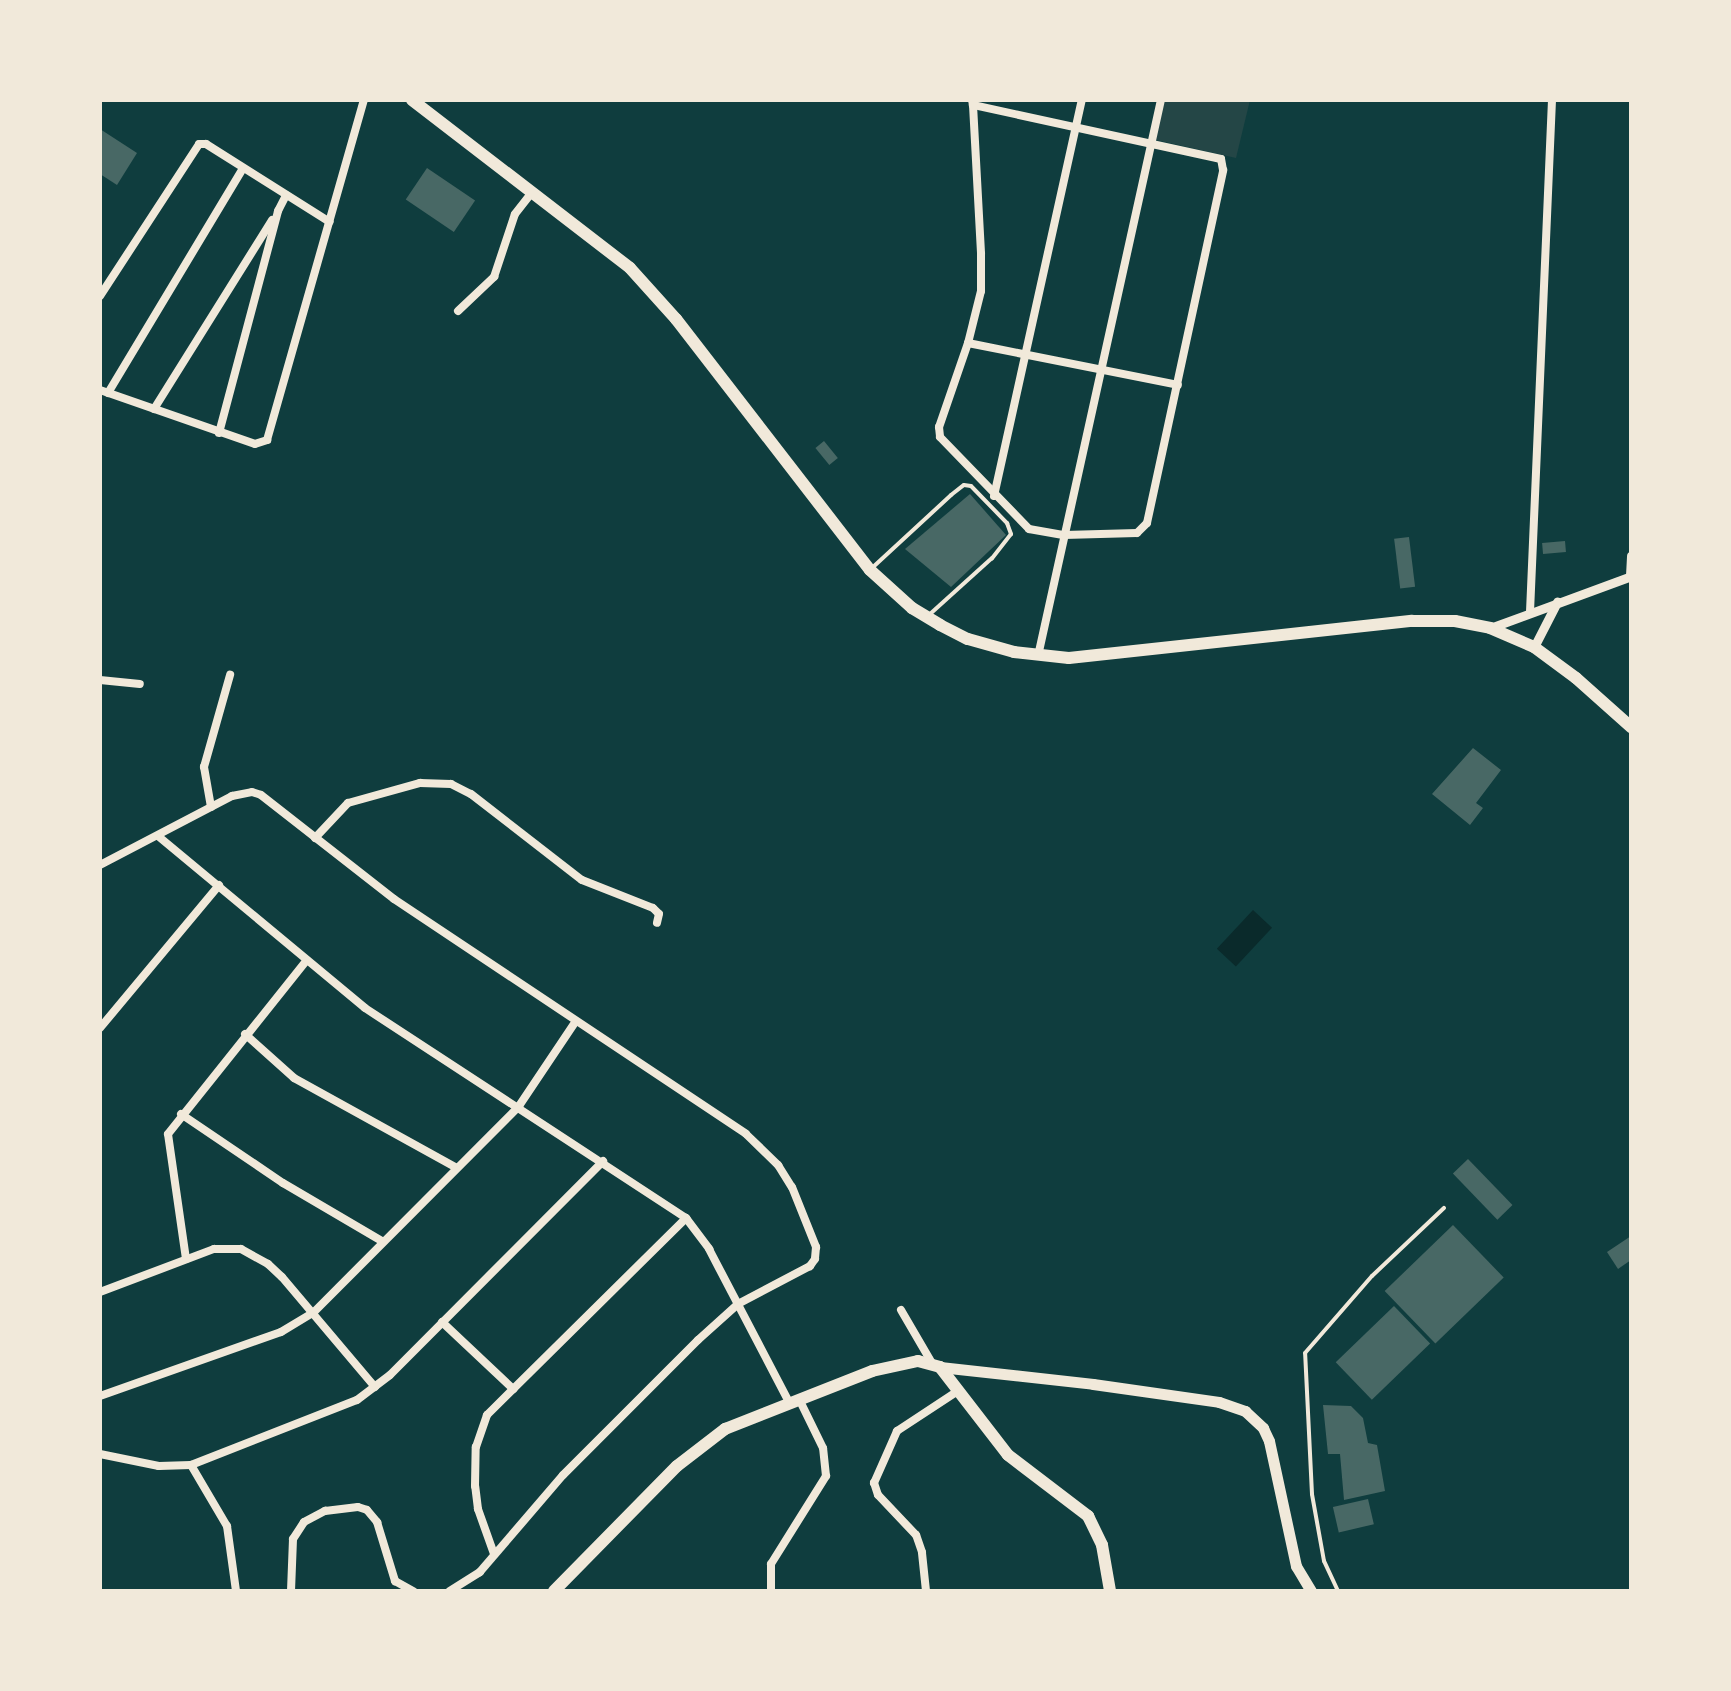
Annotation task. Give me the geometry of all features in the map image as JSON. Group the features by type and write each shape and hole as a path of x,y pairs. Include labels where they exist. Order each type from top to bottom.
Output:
{"main road":[{"path":"412,100 607,247 652,291 870,570 927,617 968,639 1038,656 1092,657 1412,621 1455,621 1490,628 1534,647 1566,669 1631,727"},
{"path":"554,1591 690,1456 739,1422 888,1366 918,1361 1219,1402 1245,1411 1263,1428 1269,1441 1296,1566 1311,1591"},
{"path":"936,1365 1008,1455 1088,1516 1102,1545 1110,1591"}],"street":[{"path":"243,168 104,392 255,444 270,436 364,100"},
{"path":"1006,111 1008,100"},
{"path":"994,496 1082,100"},
{"path":"1038,656 1161,100"},
{"path":"1530,612 1552,100"},
{"path":"972,102 1006,111 1217,157 1223,165 1178,385 1144,529 1130,535 1064,535 1029,529 942,442 939,432 978,311 982,272 972,102"},
{"path":"100,296 196,145 206,144 330,222"},
{"path":"458,311 494,277 503,259 512,222 532,192"},
{"path":"154,409 286,195"},
{"path":"219,433 278,211"},
{"path":"968,343 1178,385"},
{"path":"1490,628 1630,576 1631,556"},
{"path":"1534,647 1557,602"},
{"path":"211,807 204,767 230,675"},
{"path":"100,680 140,684"},
{"path":"315,838 336,813 356,799 420,783 451,784 471,794 582,880 653,908 659,914 657,923"},
{"path":"100,865 211,807 252,792 261,795 394,899 746,1134 778,1165 792,1187 816,1247 815,1259 810,1266 738,1304 574,1463 470,1581 449,1591"},
{"path":"158,836 306,961 386,1022 519,1106 686,1218 709,1249 823,1448 826,1476 771,1564 771,1591"},
{"path":"100,1028 219,885"},
{"path":"186,1259 167,1146 168,1134 306,961"},
{"path":"100,1396 281,1332 313,1313 519,1106 576,1021"},
{"path":"245,1034 294,1078 455,1167"},
{"path":"181,1114 283,1183 382,1241"},
{"path":"100,1454 159,1466 191,1465 339,1408 375,1387 603,1161"},
{"path":"494,1554 478,1509 476,1447 487,1415 686,1218"},
{"path":"100,1292 214,1249 241,1249 268,1264 375,1387"},
{"path":"901,1310 936,1365"},
{"path":"442,1322 513,1389"},
{"path":"926,1591 919,1542 904,1520 878,1495 875,1477 897,1431 958,1391"},
{"path":"191,1465 227,1526 236,1591"},
{"path":"291,1591 293,1539 304,1522 325,1511 358,1507 367,1510 377,1522 395,1581 413,1591"}],"lane":[{"path":"870,570 951,495 964,485 971,486 1007,523 1011,530 1010,538 927,617"},
{"path":"1338,1591 1324,1561 1312,1494 1305,1353 1372,1276 1444,1208"}],"shaded area":[{"path":"1165,100 1250,100 1236,158 1156,140"},
{"path":"1253,910 1272,928 1236,966 1217,949"}],"building":[{"path":"100,129 137,153 117,185 100,174"},
{"path":"427,168 475,200 454,232 406,200"},
{"path":"824,441 838,458 829,465 815,448"},
{"path":"970,494 1006,535 951,587 905,549"},
{"path":"1409,537 1415,587 1400,588 1394,539"},
{"path":"1565,541 1566,552 1543,554 1542,543"},
{"path":"1473,748 1501,770 1476,803 1483,808 1470,825 1432,794"},
{"path":"1468,1159 1512,1205 1497,1220 1453,1174"},
{"path":"1453,1225 1504,1278 1435,1344 1385,1291"},
{"path":"1631,1236 1631,1260 1618,1269 1607,1252"},
{"path":"1394,1306 1430,1343 1372,1400 1336,1362"},
{"path":"1323,1405 1351,1406 1363,1418 1368,1443 1377,1445 1385,1491 1344,1500 1340,1454 1328,1454"},
{"path":"1368,1499 1374,1524 1339,1532 1333,1507"}]}
